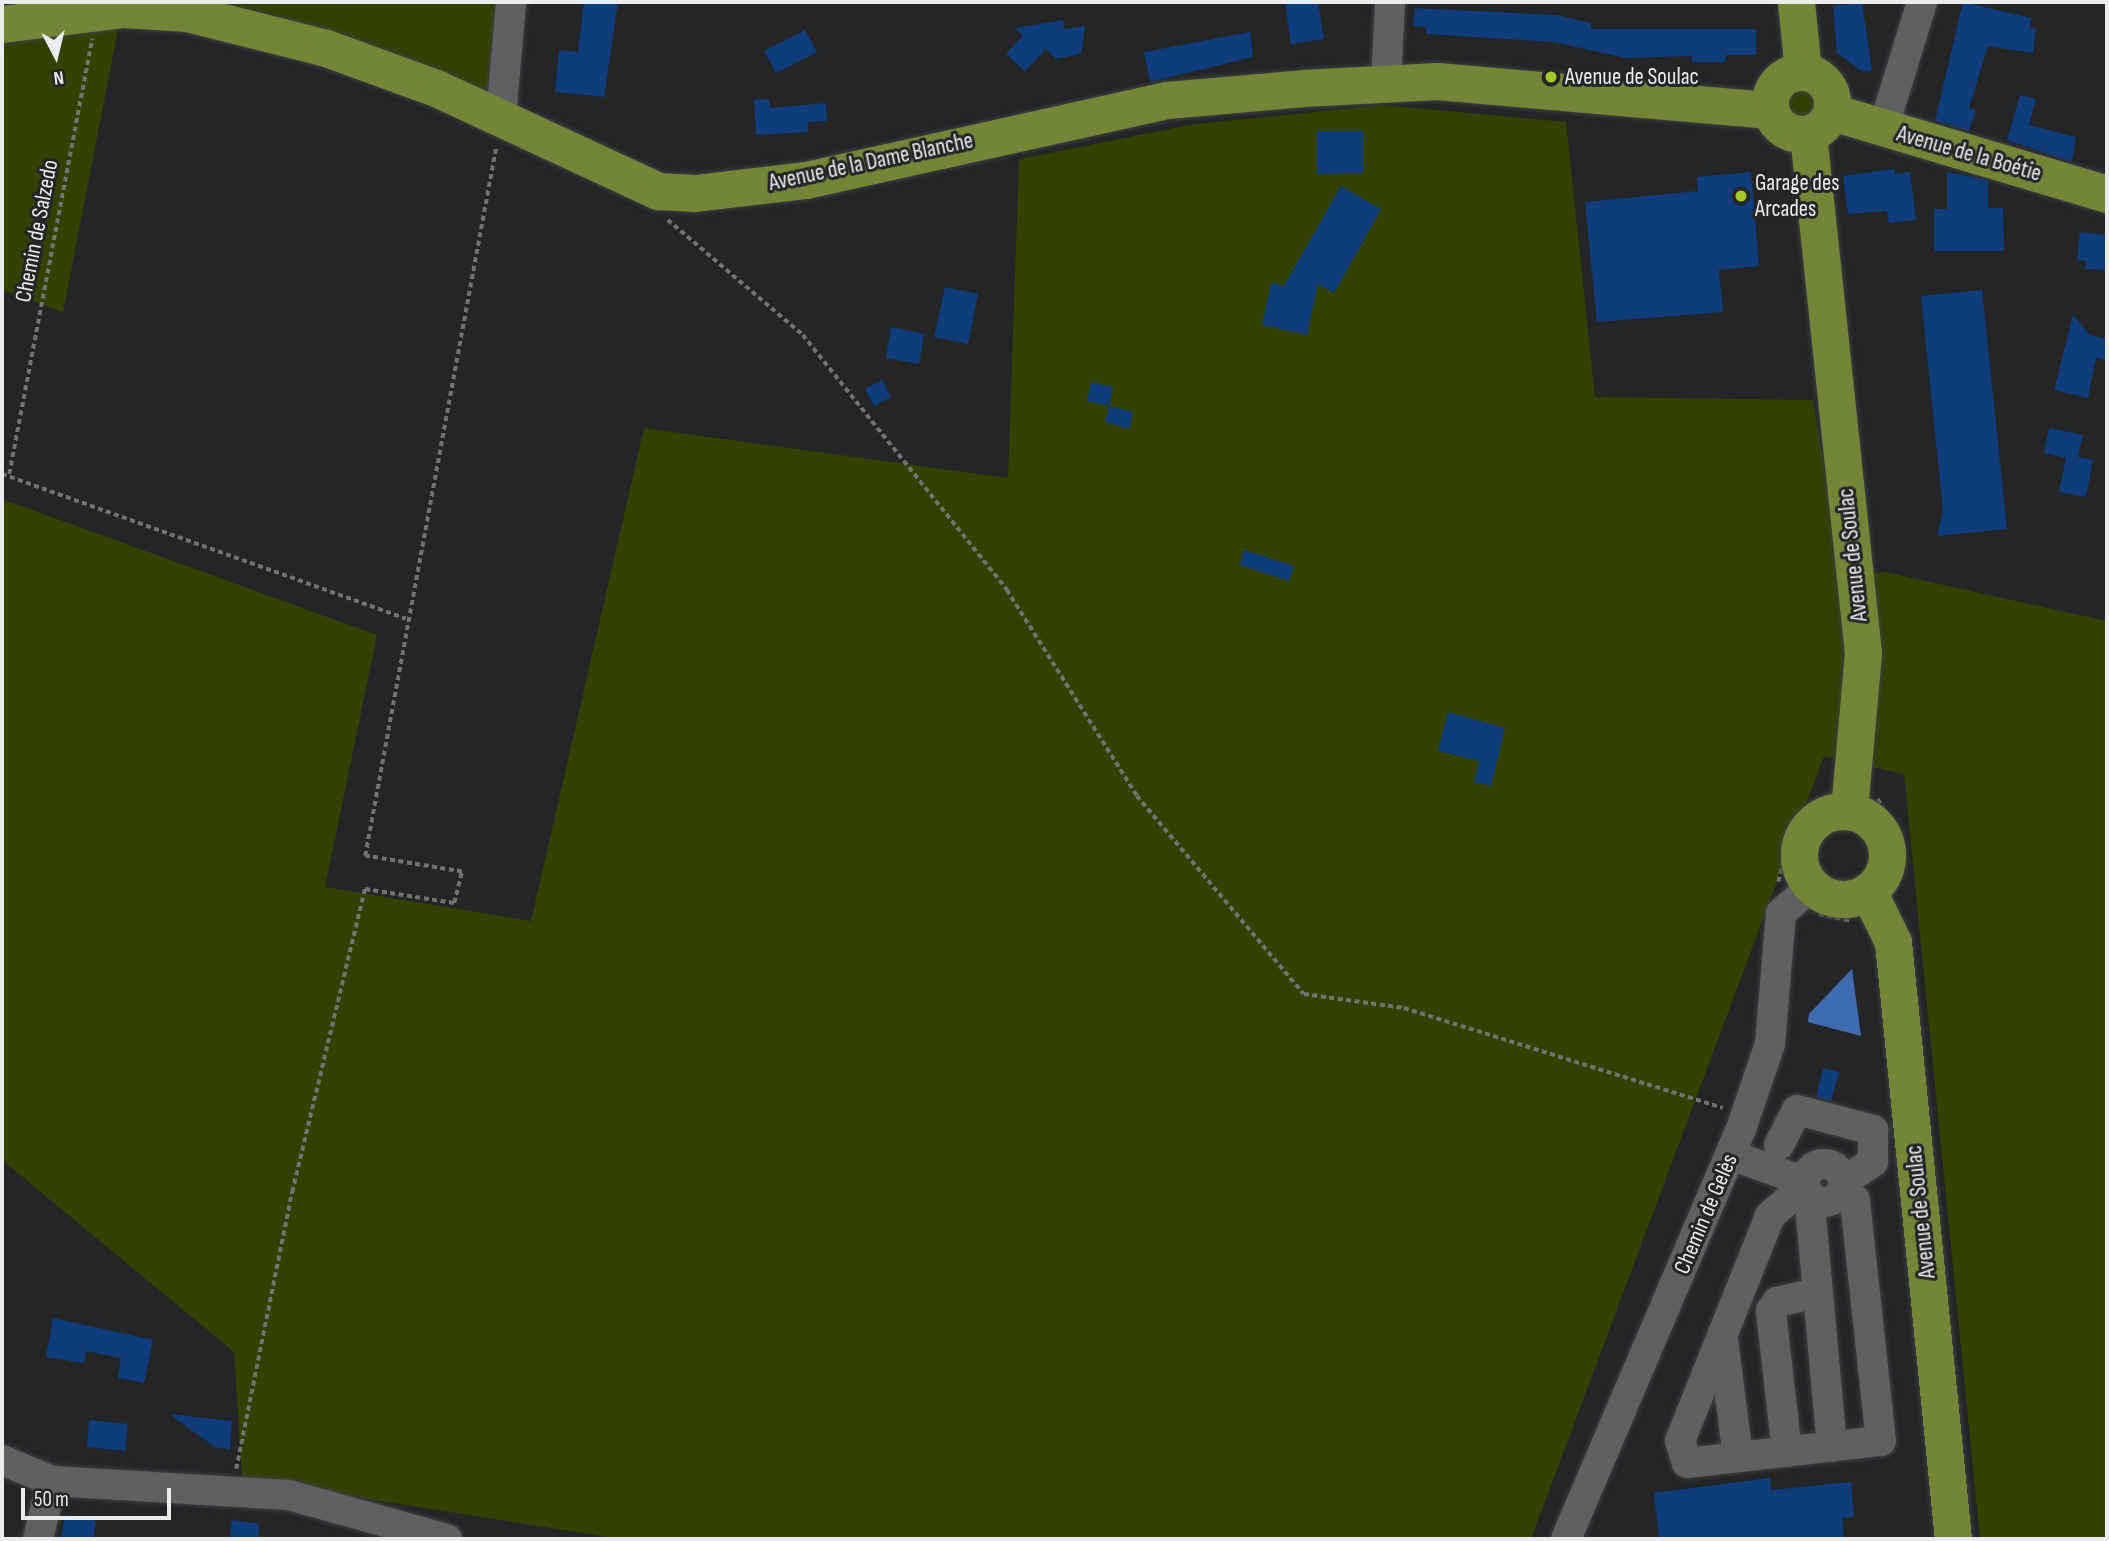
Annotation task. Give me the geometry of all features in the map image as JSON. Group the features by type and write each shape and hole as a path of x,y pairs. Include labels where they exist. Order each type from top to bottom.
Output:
{"main road":[{"path":"1796,2 1803,71"},
{"name":"Avenue de la Dame Blanche","path":"2,24 162,6 326,48 501,117 658,191 695,193 806,180 1167,100 1386,82 1770,110"},
{"path":"1803,71 1828,86 1820,123 1783,129 1770,110 1775,85 1803,71"},
{"name":"Avenue de la Boétie","path":"1820,123 1883,129 2107,194"},
{"name":"Avenue de Soulac","path":"1820,123 1863,653 1849,799"},
{"path":"1849,799 1871,821 1887,850 1879,881 1882,894 1844,899 1803,894 1799,852 1807,830 1818,819 1849,799"},
{"name":"Avenue de Soulac","path":"1882,894 1893,942 1953,1539"}],"street":[{"path":"501,117 511,2"},
{"path":"1386,82 1390,2"},
{"path":"1883,129 1922,2"},
{"name":"Chemin de Gelès","path":"1566,1539 1736,1142 1770,1044 1781,913 1803,894"},
{"path":"1779,1145 1797,1110 1873,1130 1873,1162 1842,1188"},
{"path":"1736,1142 1779,1145 1811,1180 1817,1293 1832,1447"},
{"path":"1736,1142 1811,1180"},
{"path":"1839,1169 1842,1188 1855,1200 1881,1441 1687,1463 1680,1441 1770,1216 1811,1180 1839,1169"},
{"path":"1787,1452 1771,1311 1777,1302 1817,1293"},
{"path":"1723,1335 1738,1457"},
{"path":"2,1460 52,1480 233,1489 301,1499 447,1539"},
{"path":"38,1539 52,1480"}],"path":[{"name":"Chemin de Salzedo","path":"9,474 93,30 124,9"},
{"path":"233,1489 292,1192 365,889 454,904 462,872 365,856 501,117"},
{"path":"654,215 803,335 1007,590 1137,796 1304,994 1404,1008 1722,1107 1736,1142"},
{"path":"2,474 9,474 407,619"},
{"path":"1803,894 1778,879 1788,842 1799,820 1849,799 1904,848 1882,894"}],"green space":[{"path":"201,2 504,2 493,85 476,94"},
{"path":"117,19 117,35 63,312 2,290 2,33"},
{"path":"1802,81 1811,82 1818,87 1823,94 1823,112 1818,119 1811,124 1802,125 1793,124 1786,119 1781,112 1780,103 1781,94 1786,87 1793,82"},
{"path":"1382,105 1566,122 1595,397 1813,400 1842,577 1885,572 2107,621 2107,1539 1980,1539 1904,774 1824,756 1531,1539 620,1539 242,1479 234,1352 2,1160 2,499 377,635 325,887 531,921 644,428 1008,478 1019,159 1195,124"}],"water":[{"path":"1852,969 1861,1036 1808,1022 1809,1014"}],"building":[{"path":"584,2 618,2 604,97 555,92 559,50 578,52"},
{"path":"1285,2 1318,2 1324,39 1291,44"},
{"path":"1963,2 2031,18 2030,28 2036,29 2033,53 1988,46 1969,108 1976,110 1969,131 1935,121"},
{"path":"1862,3 1872,71 1863,72 1837,53 1833,6"},
{"path":"1415,8 1556,15 1591,23 1591,29 1756,29 1756,55 1726,55 1725,62 1692,62 1692,56 1625,58 1554,42 1426,34 1426,27 1413,26"},
{"path":"1063,20 1064,29 1085,26 1081,54 1056,59 1046,49 1025,71 1006,54 1023,36 1015,28"},
{"path":"805,30 817,52 776,73 764,51"},
{"path":"1250,32 1253,57 1150,82 1144,52"},
{"path":"2020,95 2036,99 2029,125 2076,137 2072,162 2007,140"},
{"path":"769,99 770,108 826,103 827,121 808,122 808,132 756,135 754,100"},
{"path":"1317,131 1363,131 1363,173 1317,174"},
{"path":"1894,169 1895,174 1910,172 1916,220 1889,223 1887,211 1848,214 1843,176"},
{"path":"1751,172 1759,266 1719,270 1723,312 1597,322 1585,202 1698,191 1697,177"},
{"path":"1947,172 1988,180 1988,208 2003,208 2004,251 1934,251 1934,209 1947,209"},
{"path":"1341,186 1381,209 1334,293 1318,284 1307,335 1262,325 1271,283 1284,286"},
{"path":"2080,232 2107,235 2107,270 2085,269 2086,261 2077,260"},
{"path":"945,287 978,294 968,344 934,337"},
{"path":"1982,290 2007,529 1937,536 1943,511 1921,296"},
{"path":"2073,315 2090,335 2107,339 2107,360 2096,358 2088,398 2054,390"},
{"path":"891,327 924,334 919,364 886,358"},
{"path":"882,380 891,397 874,406 865,389"},
{"path":"1091,382 1113,387 1109,406 1087,401"},
{"path":"1109,406 1133,412 1129,429 1105,422"},
{"path":"2049,428 2083,435 2078,457 2093,460 2086,497 2059,492 2066,458 2044,453"},
{"path":"1244,550 1294,566 1289,581 1240,565"},
{"path":"1448,712 1505,728 1491,786 1474,782 1479,761 1438,751"},
{"path":"1823,1068 1839,1072 1831,1101 1816,1097"},
{"path":"53,1318 153,1340 144,1383 118,1378 121,1358 86,1351 84,1363 46,1357"},
{"path":"169,1414 232,1421 230,1450 215,1447"},
{"path":"89,1420 128,1424 125,1451 87,1447"},
{"path":"1770,1478 1771,1490 1851,1482 1854,1517 1842,1518 1844,1539 1659,1539 1654,1493"},
{"path":"65,1515 96,1521 93,1539 61,1539"},
{"path":"232,1520 259,1524 258,1539 230,1539"}],"place":[{"name":"Avenue de Soulac","path":"1551,77"},
{"name":"Garage des Arcades","path":"1741,196"}]}
